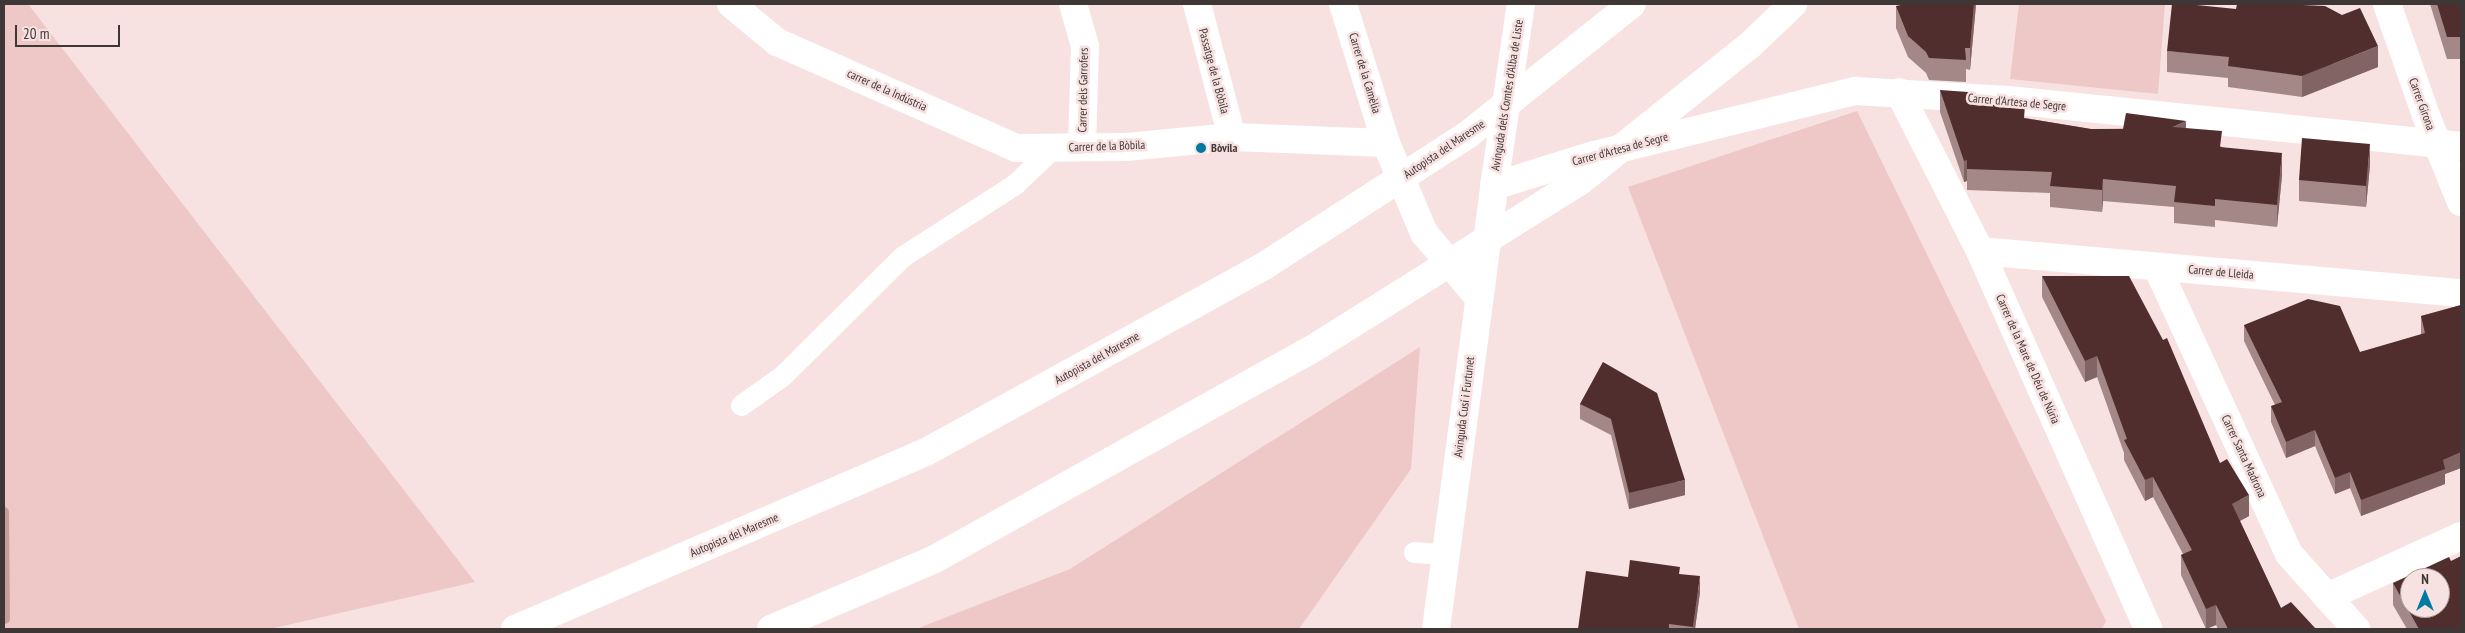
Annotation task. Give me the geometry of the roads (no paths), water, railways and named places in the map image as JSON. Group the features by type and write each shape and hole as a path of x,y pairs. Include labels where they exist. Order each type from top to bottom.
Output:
{"main road":[{"name":"carrer de la Indústria","path":"731,4 777,42 1016,148 1054,147"},
{"name":"Carrer dels Garrofers","path":"1073,4 1085,46 1082,147"},
{"name":"Passatge de la Bòbila","path":"1197,4 1232,137"},
{"name":"Carrer de la Camèlia","path":"1343,4 1386,143"},
{"name":"Avinguda dels Comtes d'Alba de Liste","path":"1494,186 1521,4"},
{"name":"Autopista del Maresme","path":"515,629 926,452 1264,266 1466,136 1632,4"},
{"path":"771,629 933,560 1314,348 1579,182 1748,46 1793,4"},
{"name":"Carrer Girona","path":"2387,4 2449,145 2461,202"},
{"name":"Carrer d'Artesa de Segre","path":"1494,186 1594,155 1855,91 1899,92 2008,100 2449,145"},
{"name":"Carrer de la Mare de Déu de Núria","path":"1899,92 1980,251 2148,629"},
{"name":"Carrer de la Bòbila","path":"1054,147 1126,147 1232,137 1386,143"},
{"path":"1386,143 1424,232 1478,297"},
{"name":"Avinguda Cusí i Furtunet","path":"1436,629 1494,186"},
{"name":"Carrer de Lleida","path":"1980,251 2461,293"},
{"name":"Carrer Santa Madrona","path":"2157,267 2289,554 2356,629"},
{"path":"2327,597 2461,536"}],"lane":[{"name":"Carrer de la Bòbila","path":"741,405 782,376 903,256 1014,184 1054,147"},
{"path":"1414,552 1446,554"}],"waterway":[{"path":"4,512 5,619"}],"place":[{"name":"Bòvila","path":"1201,148"}]}
